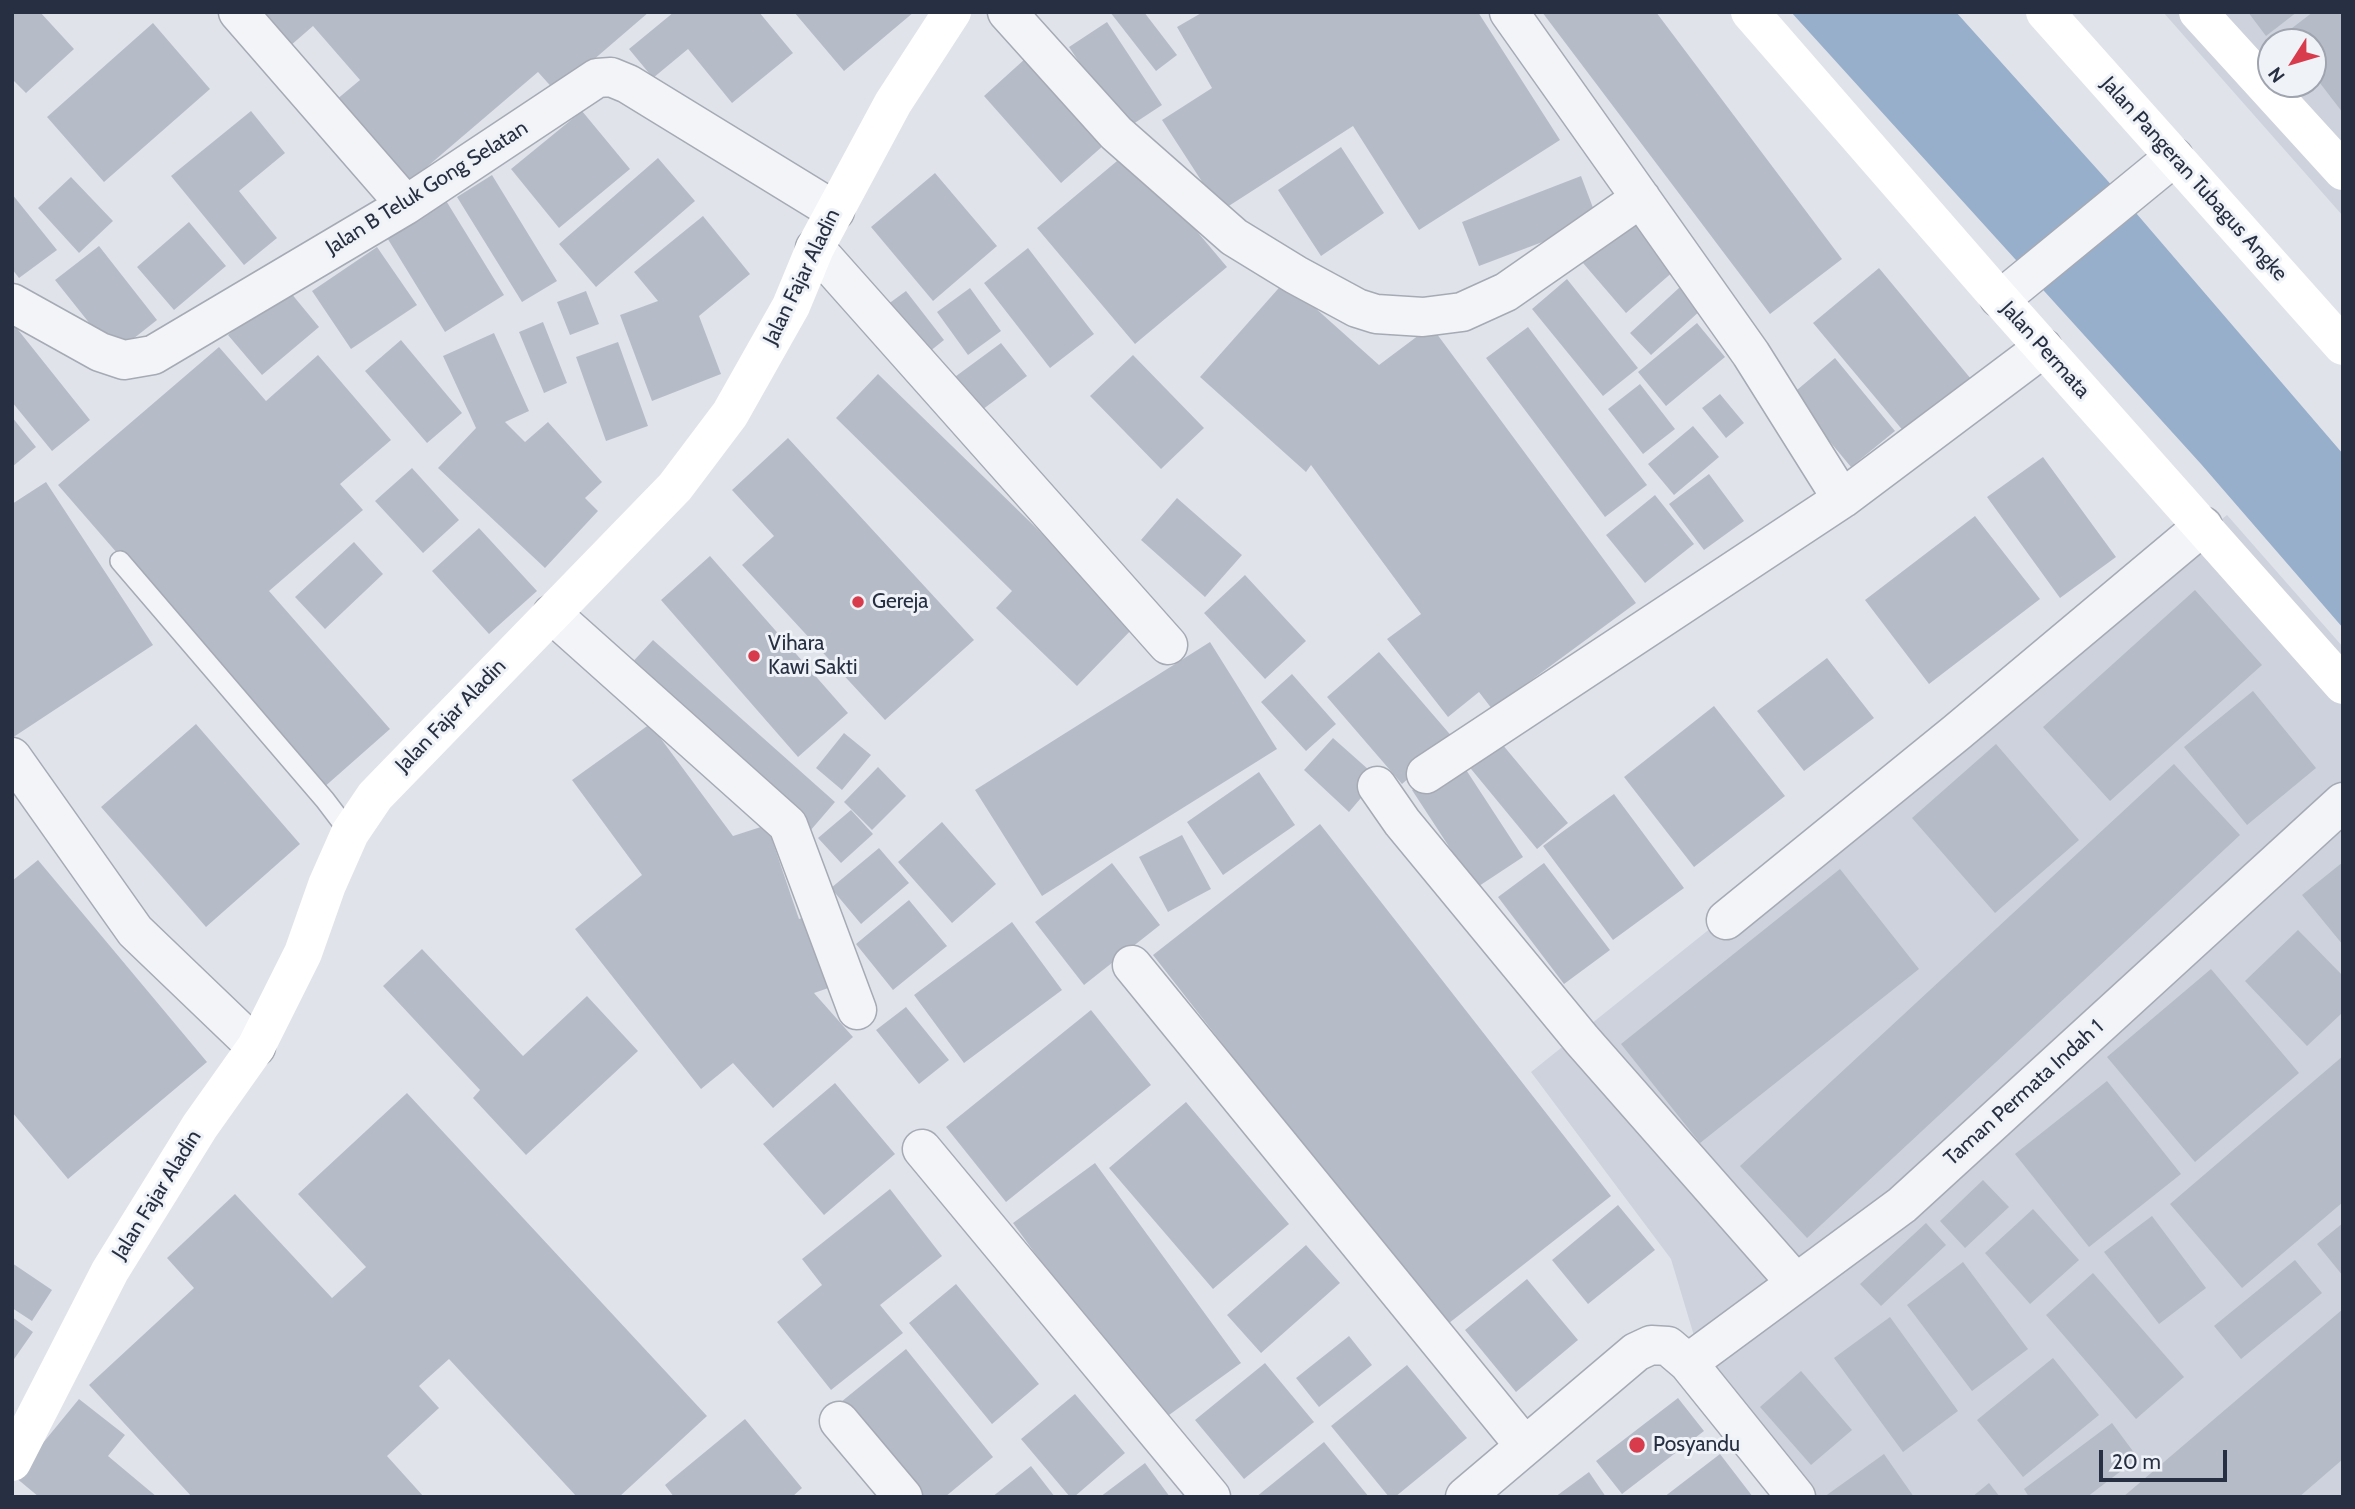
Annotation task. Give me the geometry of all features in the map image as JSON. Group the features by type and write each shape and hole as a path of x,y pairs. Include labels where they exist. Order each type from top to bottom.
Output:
{"street":[{"path":"238,12 406,205"},
{"name":"Jalan Fajar Aladin","path":"16,1446 110,1270 186,1148 260,1039 303,953 327,885 350,833 375,796 675,486 730,414 791,306 815,248 893,103 952,12"},
{"path":"1007,12 1116,133 1234,237 1296,275 1357,308 1376,314 1423,317 1462,312 1506,292 1641,198"},
{"path":"1509,12 1751,354 1842,499"},
{"name":"Jalan Permata","path":"1750,12 2006,294 2043,348 2343,685"},
{"name":"Jalan Pangeran Tubagus Angke","path":"2045,12 2165,165 2343,346"},
{"path":"2198,12 2343,171"},
{"name":"Jalan B Teluk Gong Selatan","path":"12,303 100,352 124,360 153,355 406,205 597,78 611,77 628,84 835,211"},
{"path":"2006,294 2165,165"},
{"path":"815,248 1168,645"},
{"path":"1426,774 1842,499 2043,348"},
{"path":"1726,920 1956,733 2203,526"},
{"path":"552,614 789,825 858,1010"},
{"path":"12,757 135,932 260,1039"},
{"path":"1377,786 1402,822 1582,1040 1796,1283"},
{"name":"Taman Permata Indah 1","path":"1688,1363 1902,1205 2343,802"},
{"path":"102,845 187,953 260,1039"},
{"path":"1132,965 1524,1445"},
{"path":"922,1149 1211,1497"},
{"path":"1465,1497 1636,1352 1651,1345 1668,1346 1688,1363 1796,1497"},
{"path":"839,1421 904,1497"}],"lane":[{"path":"120,561 325,800 350,833"}],"shaded area":[{"path":"2163,12 2343,12 2343,216"},
{"path":"2227,515 2343,647 2343,1497 1792,1497 1713,1399 1671,1259 1531,1072"}],"water":[{"path":"1791,12 1956,12 2124,199 2343,454 2343,628 2201,464"}],"building":[{"path":"12,12 40,12 74,49 26,93 12,79"},
{"path":"260,12 649,12 556,92 538,72 401,189 330,105 360,80 313,26 290,46"},
{"path":"674,12 759,12 793,53 732,103 688,49 653,78 629,49"},
{"path":"794,12 914,12 844,71"},
{"path":"1110,12 1144,12 1177,55 1156,71"},
{"path":"1203,12 1478,12 1560,140 1419,230 1353,126 1221,211 1162,120 1212,88 1177,27"},
{"path":"1542,12 1656,12 1842,259 1770,314"},
{"path":"2248,12 2297,12 2276,28 2260,28"},
{"path":"2313,12 2343,14 2343,113 2327,92 2327,28 2292,28"},
{"path":"1107,22 1162,105 1124,130 1069,47"},
{"path":"153,23 210,89 104,182 47,117"},
{"path":"1026,58 1104,145 1061,183 984,96"},
{"path":"251,111 285,153 239,191 277,238 244,265 171,176"},
{"path":"582,111 630,169 559,228 511,169"},
{"path":"1341,147 1384,213 1321,256 1278,190"},
{"path":"1129,151 1227,267 1135,344 1037,228"},
{"path":"658,158 695,201 596,287 559,244"},
{"path":"935,173 997,246 933,301 871,227"},
{"path":"492,175 557,281 522,302 457,197"},
{"path":"1581,176 1598,221 1479,266 1462,222"},
{"path":"71,177 113,221 79,253 38,208"},
{"path":"12,194 57,250 19,278 12,269"},
{"path":"445,199 504,295 445,332 386,236"},
{"path":"703,216 750,274 699,316 721,374 652,401 620,315 658,301 634,272"},
{"path":"1632,220 1675,270 1626,313 1583,263"},
{"path":"189,222 226,266 174,310 137,267"},
{"path":"99,246 157,320 114,354 55,280"},
{"path":"377,247 417,305 351,349 312,291"},
{"path":"1028,248 1094,334 1050,368 984,283"},
{"path":"1879,268 1971,379 1905,433 1813,323"},
{"path":"1567,279 1638,368 1603,396 1532,309"},
{"path":"1285,281 1379,365 1431,326 1636,603 1492,709 1479,692 1448,717 1387,639 1421,614 1311,465 1306,472 1200,377"},
{"path":"286,287 319,327 262,375 228,335"},
{"path":"1680,287 1701,310 1651,355 1630,333"},
{"path":"970,288 1001,331 968,355 937,312"},
{"path":"586,291 599,324 570,335 557,302"},
{"path":"906,291 944,340 919,360 880,310"},
{"path":"543,322 567,383 544,393 519,332"},
{"path":"1697,323 1725,357 1666,406 1638,372"},
{"path":"15,326 90,420 52,451 12,402 12,329"},
{"path":"1528,327 1647,485 1605,517 1486,358"},
{"path":"494,333 529,411 505,422 525,442 548,422 602,482 585,498 598,511 545,568 438,468 476,428 443,356"},
{"path":"401,340 462,413 427,443 365,371"},
{"path":"618,342 648,426 606,441 576,357"},
{"path":"1001,343 1027,376 974,416 948,382"},
{"path":"219,347 266,401 318,355 391,440 340,484 363,510 269,591 390,729 322,789 58,485"},
{"path":"1133,355 1204,428 1161,469 1090,396"},
{"path":"1835,358 1895,431 1851,467 1791,395"},
{"path":"878,374 1136,625 1077,686 996,608 1012,591 836,418"},
{"path":"1640,384 1675,429 1643,454 1608,409"},
{"path":"1720,394 1744,423 1726,438 1702,408"},
{"path":"12,417 36,447 12,467"},
{"path":"1693,426 1719,457 1674,495 1648,464"},
{"name":"Gereja","path":"788,438 974,640 885,720 742,565 774,536 732,490"},
{"path":"2043,457 2116,557 2060,598 1987,497"},
{"path":"412,468 459,520 423,553 375,501"},
{"path":"1709,474 1744,521 1704,550 1669,504"},
{"path":"46,482 153,645 12,738 12,504"},
{"path":"1655,495 1694,544 1645,583 1606,535"},
{"path":"1177,498 1242,555 1205,597 1141,540"},
{"path":"1975,516 2040,599 1929,684 1865,600"},
{"path":"479,528 537,591 489,634 432,571"},
{"path":"354,542 383,574 325,629 295,597"},
{"name":"Vihara Kawi Sakti","path":"710,556 848,713 798,757 661,600"},
{"path":"1245,575 1306,641 1265,679 1204,613"},
{"path":"2195,590 2262,665 2110,801 2043,727"},
{"path":"653,640 835,802 810,831 627,668"},
{"path":"1210,642 1277,749 1042,896 975,790"},
{"path":"1379,652 1454,739 1402,784 1327,697"},
{"path":"1827,658 1874,718 1804,771 1757,711"},
{"path":"1292,674 1336,724 1306,751 1261,702"},
{"path":"2253,691 2316,768 2247,825 2184,747"},
{"path":"1714,706 1785,796 1694,867 1624,777"},
{"path":"196,724 300,844 206,927 101,807"},
{"path":"650,724 733,836 767,825 799,919 814,914 840,984 814,993 853,1037 773,1108 733,1063 701,1089 575,929 642,875 572,780"},
{"path":"1492,732 1568,823 1537,849 1462,758"},
{"path":"844,733 871,755 842,790 816,768"},
{"path":"1333,738 1378,778 1349,812 1304,770"},
{"path":"1996,744 2079,840 1995,913 1912,818"},
{"path":"1459,759 1523,857 1476,888 1412,790"},
{"path":"2174,764 2240,835 1807,1238 1740,1166"},
{"path":"878,767 906,796 872,830 844,802"},
{"path":"1259,772 1295,825 1223,875 1187,822"},
{"path":"1614,794 1684,888 1613,940 1543,846"},
{"path":"851,810 873,834 841,863 818,838"},
{"path":"942,822 996,884 952,923 898,862"},
{"path":"1320,824 1611,1196 1444,1327 1153,955"},
{"path":"1182,835 1211,889 1168,912 1139,857"},
{"path":"879,848 909,883 861,924 831,888"},
{"path":"38,860 207,1062 68,1179 12,1112 12,881"},
{"path":"2343,862 2343,945 2302,895"},
{"path":"1112,863 1160,925 1084,985 1035,922"},
{"path":"1544,863 1610,950 1564,984 1498,897"},
{"path":"1840,869 1919,969 1700,1143 1621,1044"},
{"path":"909,900 947,946 893,990 856,944"},
{"path":"1012,922 1062,990 964,1063 914,995"},
{"path":"2298,930 2343,976 2343,1012 2307,1046 2245,981"},
{"path":"422,949 523,1056 587,996 638,1051 526,1155 473,1098 480,1090 383,986"},
{"path":"2211,969 2299,1073 2195,1162 2107,1057"},
{"path":"906,1007 949,1060 919,1084 876,1030"},
{"path":"1091,1010 1151,1085 1006,1202 946,1127"},
{"path":"2343,1056 2343,1202 2242,1288 2170,1204"},
{"path":"2107,1081 2181,1174 2089,1247 2015,1154"},
{"path":"835,1083 895,1154 824,1215 763,1144"},
{"path":"407,1093 707,1416 619,1497 577,1497 449,1359 419,1386 439,1408 387,1456 424,1497 192,1497 89,1385 194,1288 167,1258 235,1194 332,1298 366,1267 298,1194"},
{"path":"1186,1102 1289,1224 1213,1289 1109,1168"},
{"path":"1095,1163 1241,1363 1158,1423 1013,1223"},
{"path":"1983,1180 2009,1207 1965,1248 1940,1221"},
{"path":"890,1189 942,1256 880,1305 903,1333 831,1390 777,1322 822,1285 802,1259"},
{"path":"1618,1205 1655,1250 1588,1304 1552,1260"},
{"path":"2033,1209 2079,1260 2030,1304 1985,1253"},
{"path":"2152,1216 2206,1288 2159,1324 2104,1252"},
{"path":"1926,1223 1946,1245 1881,1306 1860,1284"},
{"path":"2343,1223 2343,1276 2317,1244"},
{"path":"1306,1245 1340,1283 1261,1353 1227,1315"},
{"path":"2295,1260 2322,1293 2241,1359 2214,1326"},
{"path":"1963,1262 2028,1349 1972,1391 1907,1305"},
{"path":"12,1263 52,1290 32,1321 12,1308"},
{"path":"2093,1273 2184,1377 2136,1419 2046,1315"},
{"path":"1527,1279 1578,1340 1516,1392 1465,1330"},
{"path":"956,1284 1039,1384 992,1424 909,1323"},
{"path":"2343,1309 2343,1459 2299,1497 2123,1497"},
{"path":"12,1317 33,1332 12,1362"},
{"path":"1890,1317 1958,1411 1903,1452 1834,1358"},
{"path":"1349,1336 1372,1365 1319,1407 1296,1378"},
{"path":"906,1349 993,1457 945,1497 917,1497 841,1402"},
{"path":"2053,1358 2099,1415 2023,1477 1977,1420"},
{"path":"1265,1363 1314,1422 1244,1479 1195,1420"},
{"path":"1407,1365 1467,1438 1395,1497 1389,1497 1331,1426"},
{"path":"1801,1371 1852,1430 1811,1465 1760,1407"},
{"path":"1075,1394 1125,1453 1074,1497 1070,1497 1021,1439"},
{"path":"1678,1398 1704,1431 1622,1494 1596,1461"},
{"path":"79,1399 125,1435 108,1456 157,1497 39,1497 15,1477"},
{"path":"745,1419 802,1488 792,1497 674,1497 665,1485"},
{"path":"2112,1423 2138,1458 2087,1497 2029,1497 2024,1489"},
{"path":"1324,1442 1369,1497 1256,1497"},
{"path":"1720,1454 1753,1497 1664,1497"},
{"path":"1884,1454 1914,1497 1824,1497"},
{"path":"1145,1463 1170,1497 1100,1497"},
{"path":"1031,1466 1055,1497 992,1497"},
{"path":"1589,1472 1606,1497 1555,1497"},
{"path":"1989,1483 2000,1497 1972,1497"}],"place":[{"name":"Gereja","path":"858,602"},
{"name":"Vihara Kawi Sakti","path":"754,656"},
{"name":"Posyandu","path":"1637,1445"}]}
